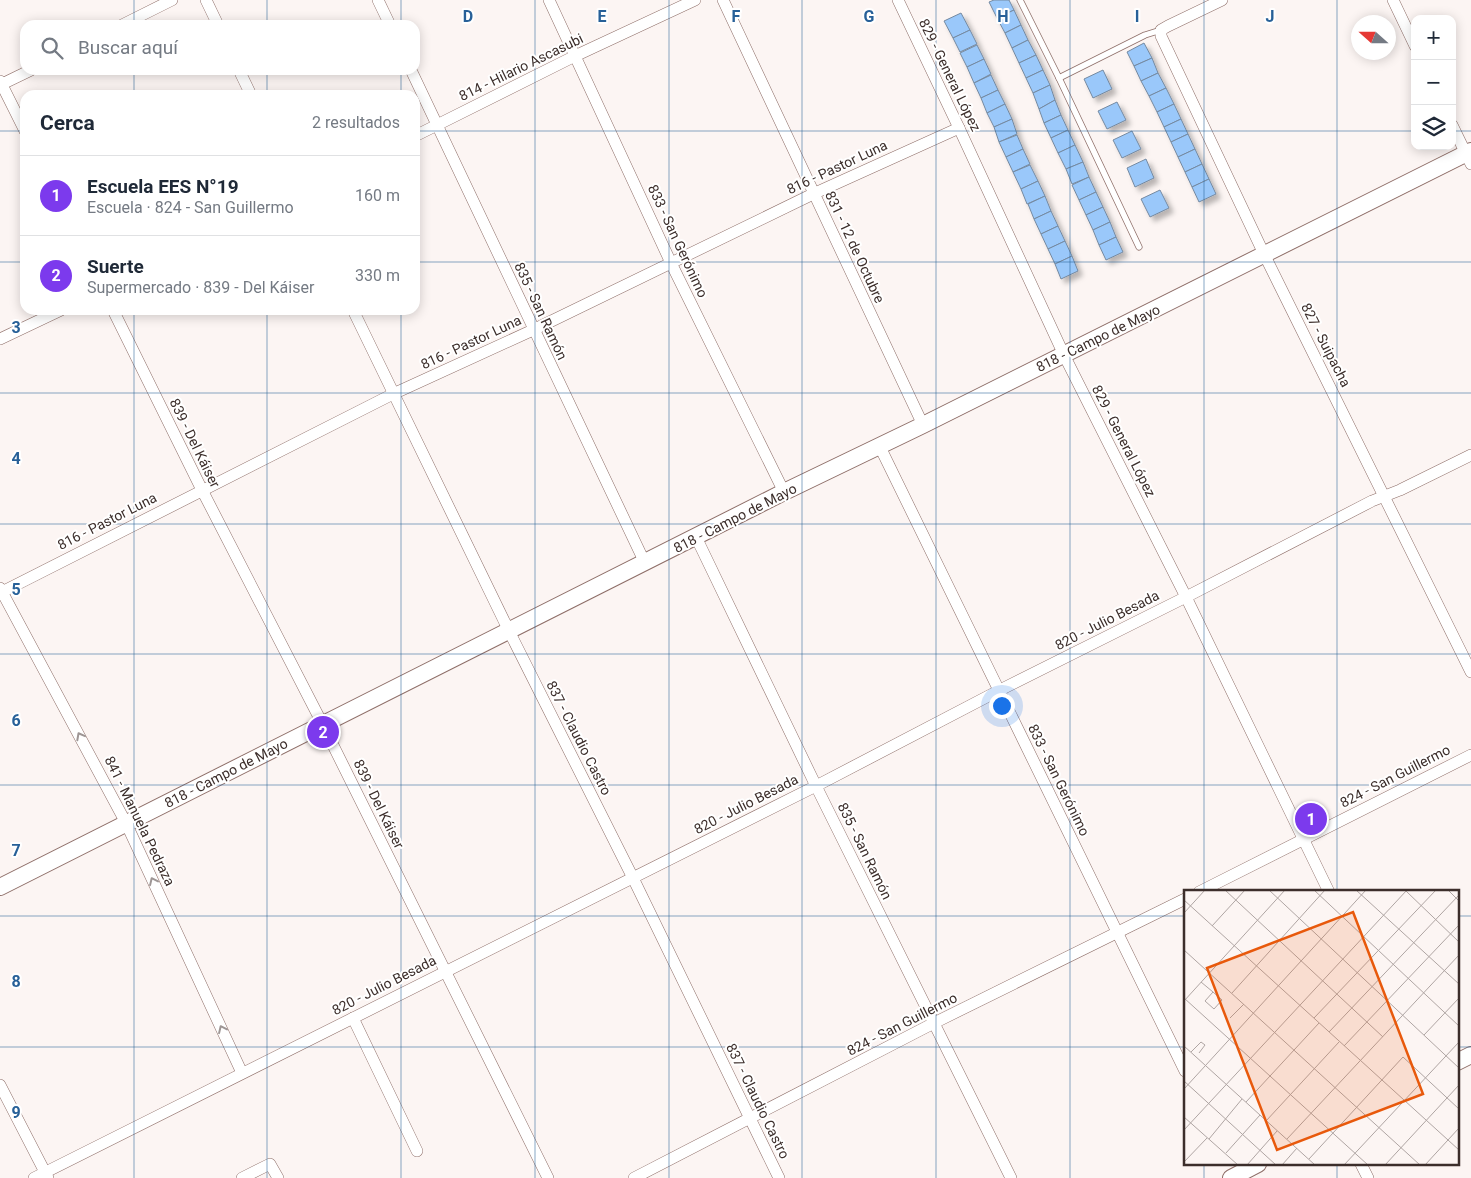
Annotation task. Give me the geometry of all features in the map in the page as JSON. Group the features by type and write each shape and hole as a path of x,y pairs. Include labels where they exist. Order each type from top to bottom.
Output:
{"street":[{"path":"132,20 172,0"},
{"path":"206,0 216,20"},
{"path":"378,0 388,20"},
{"name":"833 - San Gerónimo","path":"549,0 671,263 784,492"},
{"name":"814 - Hilario Ascasubi","path":"420,134 575,56 695,0"},
{"name":"831 - 12 de Octubre","path":"723,0 923,425"},
{"name":"829 - General López","path":"898,0 1064,355 1186,597 1328,890"},
{"path":"1161,30 1222,0"},
{"path":"1393,0 1411,38"},
{"name":"827 - Suipacha","path":"1161,30 1161,36 1264,254 1471,672"},
{"path":"20,75 1,84 20,121"},
{"path":"241,75 249,90"},
{"name":"835 - San Ramón","path":"413,75 645,563"},
{"name":"816 - Pastor Luna","path":"1,591 393,394 533,330 813,194 959,128"},
{"path":"1456,132 1469,156"},
{"name":"818 - Campo de Mayo","path":"0,886 784,492 880,447 1264,254 1469,156"},
{"path":"0,340 51,315"},
{"name":"839 - Del Káiser","path":"115,315 202,490 323,725 548,1178"},
{"name":"837 - Claudio Castro","path":"355,315 508,631 633,878 780,1178"},
{"name":"833 - San Gerónimo","path":"880,447 1184,1070"},
{"name":"820 - Julio Besada","path":"34,1178 46,1175 242,1073 816,786 1363,505 1400,490 1471,455"},
{"name":"835 - San Ramón","path":"696,537 816,786 1010,1178"},
{"name":"841 - Manuela Pedraza","path":"1,591 126,823 242,1073"},
{"name":"824 - San Guillermo","path":"1203,890 1471,755"},
{"name":"824 - San Guillermo","path":"634,1178 934,1024 1184,899"},
{"path":"353,1018 416,1151"},
{"path":"1458,1062 1471,1055"},
{"path":"0,1085 46,1175"},
{"path":"242,1178 270,1164 278,1178"},
{"path":"1233,1173 1252,1166"},
{"path":"1362,1166 1368,1178"}],"lane":[{"path":"1020,0 1139,247"},
{"path":"1059,78 1144,35 1161,30"}],"building":[{"path":"1009,0 1014,10 997,18 989,2"},
{"path":"1014,10 1021,25 1005,33 997,18"},
{"path":"961,13 970,30 953,38 944,21"},
{"path":"1021,25 1028,40 1012,48 1005,33"},
{"path":"970,30 977,44 960,52 953,38"},
{"path":"1028,40 1036,55 1019,63 1012,48"},
{"path":"1144,43 1152,58 1134,66 1127,52"},
{"path":"977,45 984,59 967,67 960,53"},
{"path":"1036,55 1043,70 1026,78 1019,63"},
{"path":"1152,58 1158,73 1141,81 1134,66"},
{"path":"984,59 991,74 974,83 967,67"},
{"path":"1043,70 1050,85 1033,93 1026,78"},
{"path":"1103,70 1112,89 1093,98 1084,79"},
{"path":"1158,73 1166,88 1149,96 1141,81"},
{"path":"991,75 998,90 981,98 974,83"},
{"path":"1050,85 1055,100 1039,109 1033,93"},
{"path":"1166,88 1174,104 1157,112 1149,96"},
{"path":"998,90 1005,104 987,113 981,98"},
{"path":"1055,100 1061,115 1044,123 1039,109"},
{"path":"1117,102 1126,120 1107,129 1098,111"},
{"path":"1005,104 1012,119 994,127 987,113"},
{"path":"1174,104 1181,119 1164,127 1157,112"},
{"path":"1061,115 1068,130 1051,138 1044,123"},
{"path":"1012,119 1017,134 999,142 994,127"},
{"path":"1181,119 1188,134 1171,142 1164,127"},
{"path":"1068,130 1075,145 1058,153 1051,138"},
{"path":"1132,131 1141,149 1122,158 1113,140"},
{"path":"1188,134 1195,149 1178,157 1171,142"},
{"path":"1017,135 1023,149 1006,157 999,142"},
{"path":"1075,145 1083,162 1066,169 1058,153"},
{"path":"1023,149 1030,164 1013,172 1006,157"},
{"path":"1195,149 1202,164 1185,172 1178,157"},
{"path":"1146,159 1154,178 1135,187 1127,168"},
{"path":"1083,162 1089,177 1072,184 1066,169"},
{"path":"1202,164 1209,179 1192,187 1185,172"},
{"path":"1030,165 1038,181 1021,189 1013,172"},
{"path":"1089,177 1096,192 1079,200 1072,185"},
{"path":"1209,179 1216,194 1199,202 1192,187"},
{"path":"1038,181 1045,196 1027,204 1021,189"},
{"path":"1160,190 1169,208 1150,217 1141,199"},
{"path":"1096,192 1103,207 1086,215 1079,200"},
{"path":"1045,196 1051,211 1034,219 1028,204"},
{"path":"1103,207 1110,222 1093,230 1086,215"},
{"path":"1051,211 1058,226 1041,234 1034,219"},
{"path":"1110,222 1116,237 1099,245 1093,230"},
{"path":"1058,226 1065,241 1048,249 1041,234"},
{"path":"1116,237 1123,252 1106,260 1099,245"},
{"path":"1065,241 1072,256 1055,264 1048,249"},
{"path":"1072,256 1078,271 1061,279 1055,264"}],"place":[{"name":"Suerte","path":"323,732"},
{"name":"Escuela EES N°19","path":"1311,819"}]}
